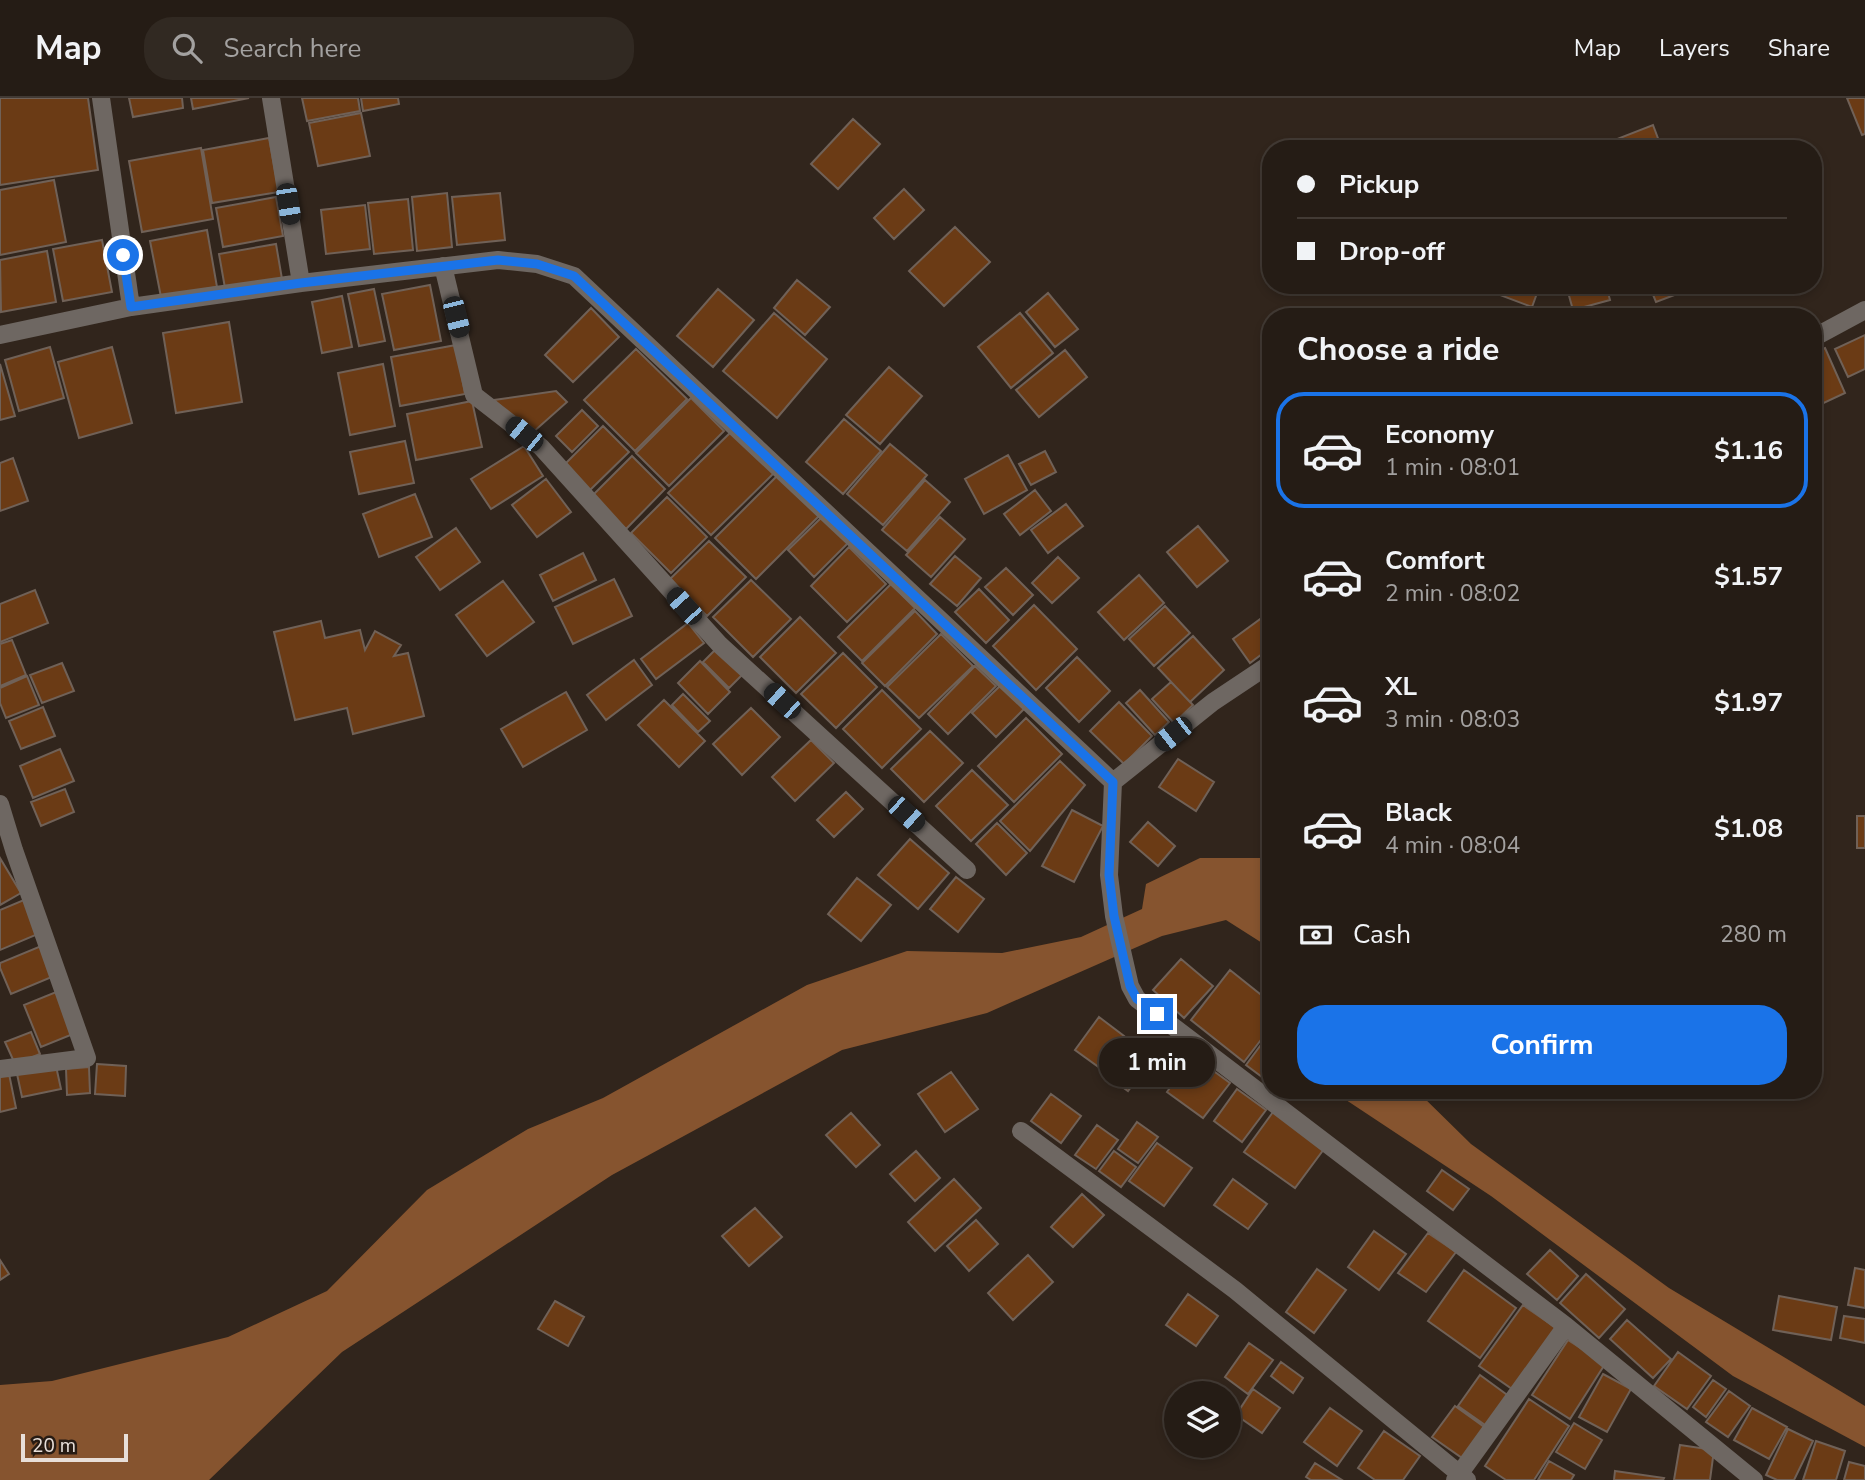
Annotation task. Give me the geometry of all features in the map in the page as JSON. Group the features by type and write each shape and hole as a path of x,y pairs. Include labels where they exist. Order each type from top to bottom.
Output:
{"street":[{"path":"101,98 131,307"},
{"path":"271,98 301,283"},
{"path":"0,335 131,307 301,283 498,260 537,264 574,276 1113,782"},
{"path":"443,266 474,395 541,447 720,645 967,870"},
{"path":"1822,333 1865,310"},
{"path":"1262,669 1213,702 1113,782 1109,875 1114,916 1130,986 1137,999 1262,1094"},
{"path":"0,804 22,874 88,1058 0,1069"},
{"path":"1268,1099 1566,1326 1754,1480"},
{"path":"1021,1130 1235,1290 1461,1478 1566,1326"}],"shaded area":[{"path":"1200,858 1260,858 1262,943 1226,920 1162,936 987,1013 842,1050 612,1175 342,1352 209,1480 0,1480 0,1385 52,1381 228,1337 327,1291 427,1190 528,1129 603,1098 807,985 907,951 1002,953 1081,937 1142,909 1146,884"},
{"path":"1345,1099 1425,1099 1471,1144 1669,1288 1865,1406 1865,1447 1733,1376 1491,1196"}],"building":[{"path":"0,98 88,98 98,170 0,185"},
{"path":"129,98 182,98 183,108 133,117"},
{"path":"191,98 249,98 193,109"},
{"path":"302,98 358,98 360,111 307,121"},
{"path":"361,98 398,98 399,104 363,111"},
{"path":"1847,98 1865,98 1865,134 1862,135"},
{"path":"361,113 370,156 318,166 309,123"},
{"path":"853,119 880,144 838,189 811,164"},
{"path":"1653,125 1659,140 1615,140"},
{"path":"269,138 279,192 212,203 203,150"},
{"path":"201,148 213,219 142,232 129,161"},
{"path":"54,180 66,242 0,255 0,190"},
{"path":"904,189 924,210 894,239 874,218"},
{"path":"447,193 452,247 417,251 412,197"},
{"path":"500,193 505,240 457,245 452,197"},
{"path":"276,197 283,236 223,247 216,208"},
{"path":"408,199 413,250 374,254 368,203"},
{"path":"365,205 370,249 326,254 321,210"},
{"path":"955,227 990,262 944,306 909,271"},
{"path":"207,230 217,287 161,297 150,241"},
{"path":"102,240 112,292 63,301 53,249"},
{"path":"276,244 282,279 225,288 219,254"},
{"path":"47,251 56,302 1,312 0,260"},
{"path":"797,280 830,307 805,335 774,308"},
{"path":"430,285 441,341 394,350 382,294"},
{"path":"374,289 385,341 359,346 348,294"},
{"path":"718,289 754,320 713,367 677,336"},
{"path":"1048,293 1078,329 1055,347 1026,312"},
{"path":"1497,294 1537,294 1532,307"},
{"path":"1569,294 1608,294 1610,300 1572,308"},
{"path":"1653,294 1677,294 1656,302"},
{"path":"342,296 352,347 322,353 312,302"},
{"path":"591,308 619,337 573,382 545,355"},
{"path":"774,313 827,359 777,418 723,371"},
{"path":"1020,313 1053,353 1011,388 978,347"},
{"path":"229,322 242,402 176,413 163,333"},
{"path":"1865,335 1865,369 1848,377 1835,349"},
{"path":"456,345 465,394 400,406 391,357"},
{"path":"50,347 64,398 19,411 5,360"},
{"path":"112,347 132,423 79,438 58,362"},
{"path":"1825,348 1845,393 1822,404 1822,349"},
{"path":"636,349 687,399 635,451 584,400"},
{"path":"1065,350 1087,377 1039,417 1016,390"},
{"path":"0,364 15,416 0,420"},
{"path":"383,364 395,426 350,435 338,373"},
{"path":"889,367 922,396 880,444 846,415"},
{"path":"556,391 567,402 531,434 494,400"},
{"path":"691,398 724,431 669,486 636,453"},
{"path":"472,401 482,447 416,460 407,414"},
{"path":"582,410 598,426 572,452 556,436"},
{"path":"844,419 881,451 843,494 806,462"},
{"path":"603,426 629,452 589,491 564,465"},
{"path":"731,432 774,473 711,535 668,493"},
{"path":"405,441 414,483 359,494 350,452"},
{"path":"890,444 927,475 883,525 847,494"},
{"path":"524,446 543,476 491,509 471,479"},
{"path":"1045,451 1056,472 1031,485 1019,464"},
{"path":"1008,455 1027,490 984,514 965,479"},
{"path":"632,456 665,489 626,529 592,496"},
{"path":"13,458 28,501 0,511 0,463"},
{"path":"779,474 820,515 756,579 715,538"},
{"path":"546,479 571,512 537,537 512,505"},
{"path":"925,480 950,502 907,551 882,530"},
{"path":"1035,490 1051,511 1020,535 1004,514"},
{"path":"415,494 432,537 379,557 363,514"},
{"path":"667,497 707,537 671,573 631,533"},
{"path":"1066,504 1083,526 1048,553 1031,530"},
{"path":"822,517 848,543 814,577 788,550"},
{"path":"940,517 965,539 931,577 906,555"},
{"path":"1198,526 1228,561 1197,587 1167,552"},
{"path":"456,528 480,562 440,590 416,557"},
{"path":"709,541 746,577 707,616 670,579"},
{"path":"849,547 886,584 847,622 811,586"},
{"path":"583,553 596,580 553,601 540,575"},
{"path":"955,556 981,578 957,606 930,584"},
{"path":"1058,557 1079,578 1052,603 1032,583"},
{"path":"1006,568 1033,595 1013,615 985,587"},
{"path":"1139,575 1164,603 1124,640 1098,612"},
{"path":"614,579 632,616 573,644 555,607"},
{"path":"751,580 791,619 753,657 713,617"},
{"path":"503,581 534,622 487,656 456,615"},
{"path":"891,584 915,608 862,661 838,637"},
{"path":"979,589 1009,620 986,643 955,612"},
{"path":"35,590 48,623 0,642 0,604"},
{"path":"1034,605 1077,649 1036,690 993,646"},
{"path":"1165,606 1190,633 1154,666 1129,639"},
{"path":"915,611 937,634 885,686 862,663"},
{"path":"800,617 836,653 796,693 760,657"},
{"path":"1262,618 1262,654 1250,663 1233,639"},
{"path":"321,621 325,638 360,630 365,650 375,631 401,645 394,656 408,653 424,716 353,734 347,708 295,720 274,632"},
{"path":"688,623 704,643 656,679 641,659"},
{"path":"941,634 973,666 919,718 887,687"},
{"path":"1193,636 1224,670 1190,702 1158,668"},
{"path":"12,640 26,675 0,686 0,644"},
{"path":"716,649 742,675 729,688 703,662"},
{"path":"843,653 877,687 836,728 801,694"},
{"path":"1077,657 1110,691 1079,722 1046,688"},
{"path":"634,660 652,685 606,720 587,695"},
{"path":"700,661 730,692 708,714 678,683"},
{"path":"62,663 74,691 42,703 30,675"},
{"path":"975,666 996,686 948,734 928,714"},
{"path":"27,676 39,705 6,718 0,703 0,688"},
{"path":"1171,682 1193,705 1174,723 1152,699"},
{"path":"1001,685 1025,708 996,737 972,713"},
{"path":"882,690 921,729 882,768 843,729"},
{"path":"1140,690 1169,722 1155,735 1126,703"},
{"path":"566,692 587,730 523,767 501,729"},
{"path":"683,694 710,721 698,732 672,705"},
{"path":"664,700 705,741 679,767 638,725"},
{"path":"1119,702 1152,736 1124,764 1090,731"},
{"path":"43,707 55,736 21,749 9,721"},
{"path":"751,708 780,737 742,775 713,744"},
{"path":"1026,718 1062,754 1014,802 978,766"},
{"path":"930,731 963,763 924,802 891,769"},
{"path":"811,740 834,763 795,801 772,777"},
{"path":"60,749 74,781 33,798 20,766"},
{"path":"1178,759 1214,782 1196,811 1159,787"},
{"path":"1060,761 1085,785 1030,851 1000,821"},
{"path":"972,770 1008,805 971,841 936,806"},
{"path":"65,789 74,812 41,826 31,802"},
{"path":"846,792 863,809 834,837 817,820"},
{"path":"1072,810 1103,826 1074,882 1042,866"},
{"path":"1857,816 1865,816 1865,848 1857,848"},
{"path":"1148,822 1175,846 1158,866 1130,842"},
{"path":"997,823 1027,853 1006,875 976,844"},
{"path":"910,839 949,873 918,909 878,875"},
{"path":"0,858 21,893 0,905"},
{"path":"956,877 984,899 958,932 930,909"},
{"path":"857,878 891,905 861,941 828,914"},
{"path":"31,897 45,931 0,950 0,910"},
{"path":"46,944 59,974 11,994 0,963"},
{"path":"1181,959 1213,986 1184,1018 1153,990"},
{"path":"1230,970 1262,996 1262,1038 1244,1062 1191,1020"},
{"path":"66,988 83,1030 41,1047 24,1005"},
{"path":"1099,1017 1124,1036 1100,1068 1075,1050"},
{"path":"31,1032 40,1054 15,1064 5,1042"},
{"path":"1129,1038 1154,1056 1128,1091 1103,1073"},
{"path":"1262,1043 1262,1077 1246,1065"},
{"path":"1166,1044 1185,1058 1164,1086 1145,1073"},
{"path":"1193,1056 1230,1083 1203,1118 1167,1092"},
{"path":"97,1064 126,1066 125,1096 95,1094"},
{"path":"56,1066 61,1089 22,1097 17,1074"},
{"path":"89,1067 90,1093 67,1095 66,1069"},
{"path":"8,1069 16,1108 0,1112 0,1070"},
{"path":"951,1072 978,1109 945,1132 918,1094"},
{"path":"1237,1089 1266,1110 1242,1142 1214,1121"},
{"path":"1051,1094 1081,1116 1061,1143 1031,1121"},
{"path":"1273,1112 1324,1149 1295,1188 1244,1152"},
{"path":"851,1113 880,1145 856,1167 826,1135"},
{"path":"1137,1122 1158,1137 1138,1163 1118,1149"},
{"path":"1097,1125 1118,1140 1096,1169 1075,1155"},
{"path":"1157,1143 1192,1168 1164,1206 1129,1181"},
{"path":"916,1151 940,1178 915,1201 890,1174"},
{"path":"1114,1151 1136,1167 1121,1187 1099,1171"},
{"path":"1442,1170 1469,1189 1453,1210 1427,1191"},
{"path":"954,1179 981,1208 935,1251 908,1222"},
{"path":"1233,1179 1267,1204 1248,1229 1214,1205"},
{"path":"1082,1194 1104,1215 1073,1247 1051,1227"},
{"path":"755,1208 782,1237 749,1266 722,1236"},
{"path":"976,1220 998,1244 969,1271 947,1246"},
{"path":"1374,1231 1406,1254 1379,1290 1348,1267"},
{"path":"1428,1233 1456,1252 1426,1292 1398,1273"},
{"path":"1550,1250 1578,1276 1557,1300 1527,1274"},
{"path":"1028,1255 1053,1282 1013,1320 988,1293"},
{"path":"0,1260 9,1274 0,1280"},
{"path":"1855,1268 1865,1270 1865,1308 1848,1305"},
{"path":"1317,1269 1346,1290 1314,1333 1286,1312"},
{"path":"1464,1270 1516,1308 1480,1358 1428,1321"},
{"path":"1586,1274 1625,1309 1599,1338 1560,1303"},
{"path":"1188,1294 1218,1316 1196,1346 1166,1325"},
{"path":"1779,1296 1837,1307 1831,1340 1773,1330"},
{"path":"555,1301 584,1317 568,1346 538,1329"},
{"path":"1523,1305 1559,1330 1515,1391 1479,1366"},
{"path":"1844,1316 1865,1319 1865,1343 1840,1338"},
{"path":"1627,1320 1671,1359 1653,1378 1610,1339"},
{"path":"1568,1340 1605,1364 1570,1419 1532,1395"},
{"path":"1249,1343 1273,1360 1248,1394 1241,1389 1241,1381 1230,1381 1225,1377"},
{"path":"1678,1352 1711,1376 1687,1409 1654,1386"},
{"path":"1281,1362 1303,1378 1293,1393 1271,1376"},
{"path":"1603,1374 1631,1389 1607,1432 1579,1417"},
{"path":"1480,1375 1510,1397 1488,1427 1458,1406"},
{"path":"1713,1380 1726,1389 1706,1417 1693,1407"},
{"path":"1253,1389 1280,1408 1262,1433 1241,1418 1241,1407"},
{"path":"1729,1391 1750,1406 1728,1437 1706,1422"},
{"path":"1529,1399 1569,1426 1534,1480 1506,1480 1485,1466"},
{"path":"1455,1406 1487,1429 1465,1460 1432,1437"},
{"path":"1330,1408 1362,1431 1337,1466 1304,1442"},
{"path":"1752,1408 1787,1427 1769,1459 1734,1440"},
{"path":"1574,1423 1602,1440 1585,1469 1556,1452"},
{"path":"1788,1429 1813,1441 1794,1480 1777,1480 1766,1475"},
{"path":"1384,1431 1420,1456 1403,1480 1375,1480 1358,1468"},
{"path":"1816,1441 1845,1451 1836,1480 1803,1480"},
{"path":"1680,1445 1714,1450 1710,1480 1674,1480"},
{"path":"1549,1461 1574,1475 1571,1480 1538,1480"},
{"path":"1849,1462 1865,1466 1865,1480 1844,1480"},
{"path":"1315,1463 1342,1480 1311,1480 1306,1477"},
{"path":"1615,1471 1664,1478 1614,1480"}],"route":[{"path":"123,255 131,307 301,283 498,260 537,264 574,276 1113,782 1109,875 1114,916 1130,986 1137,999 1157,1014"}]}
